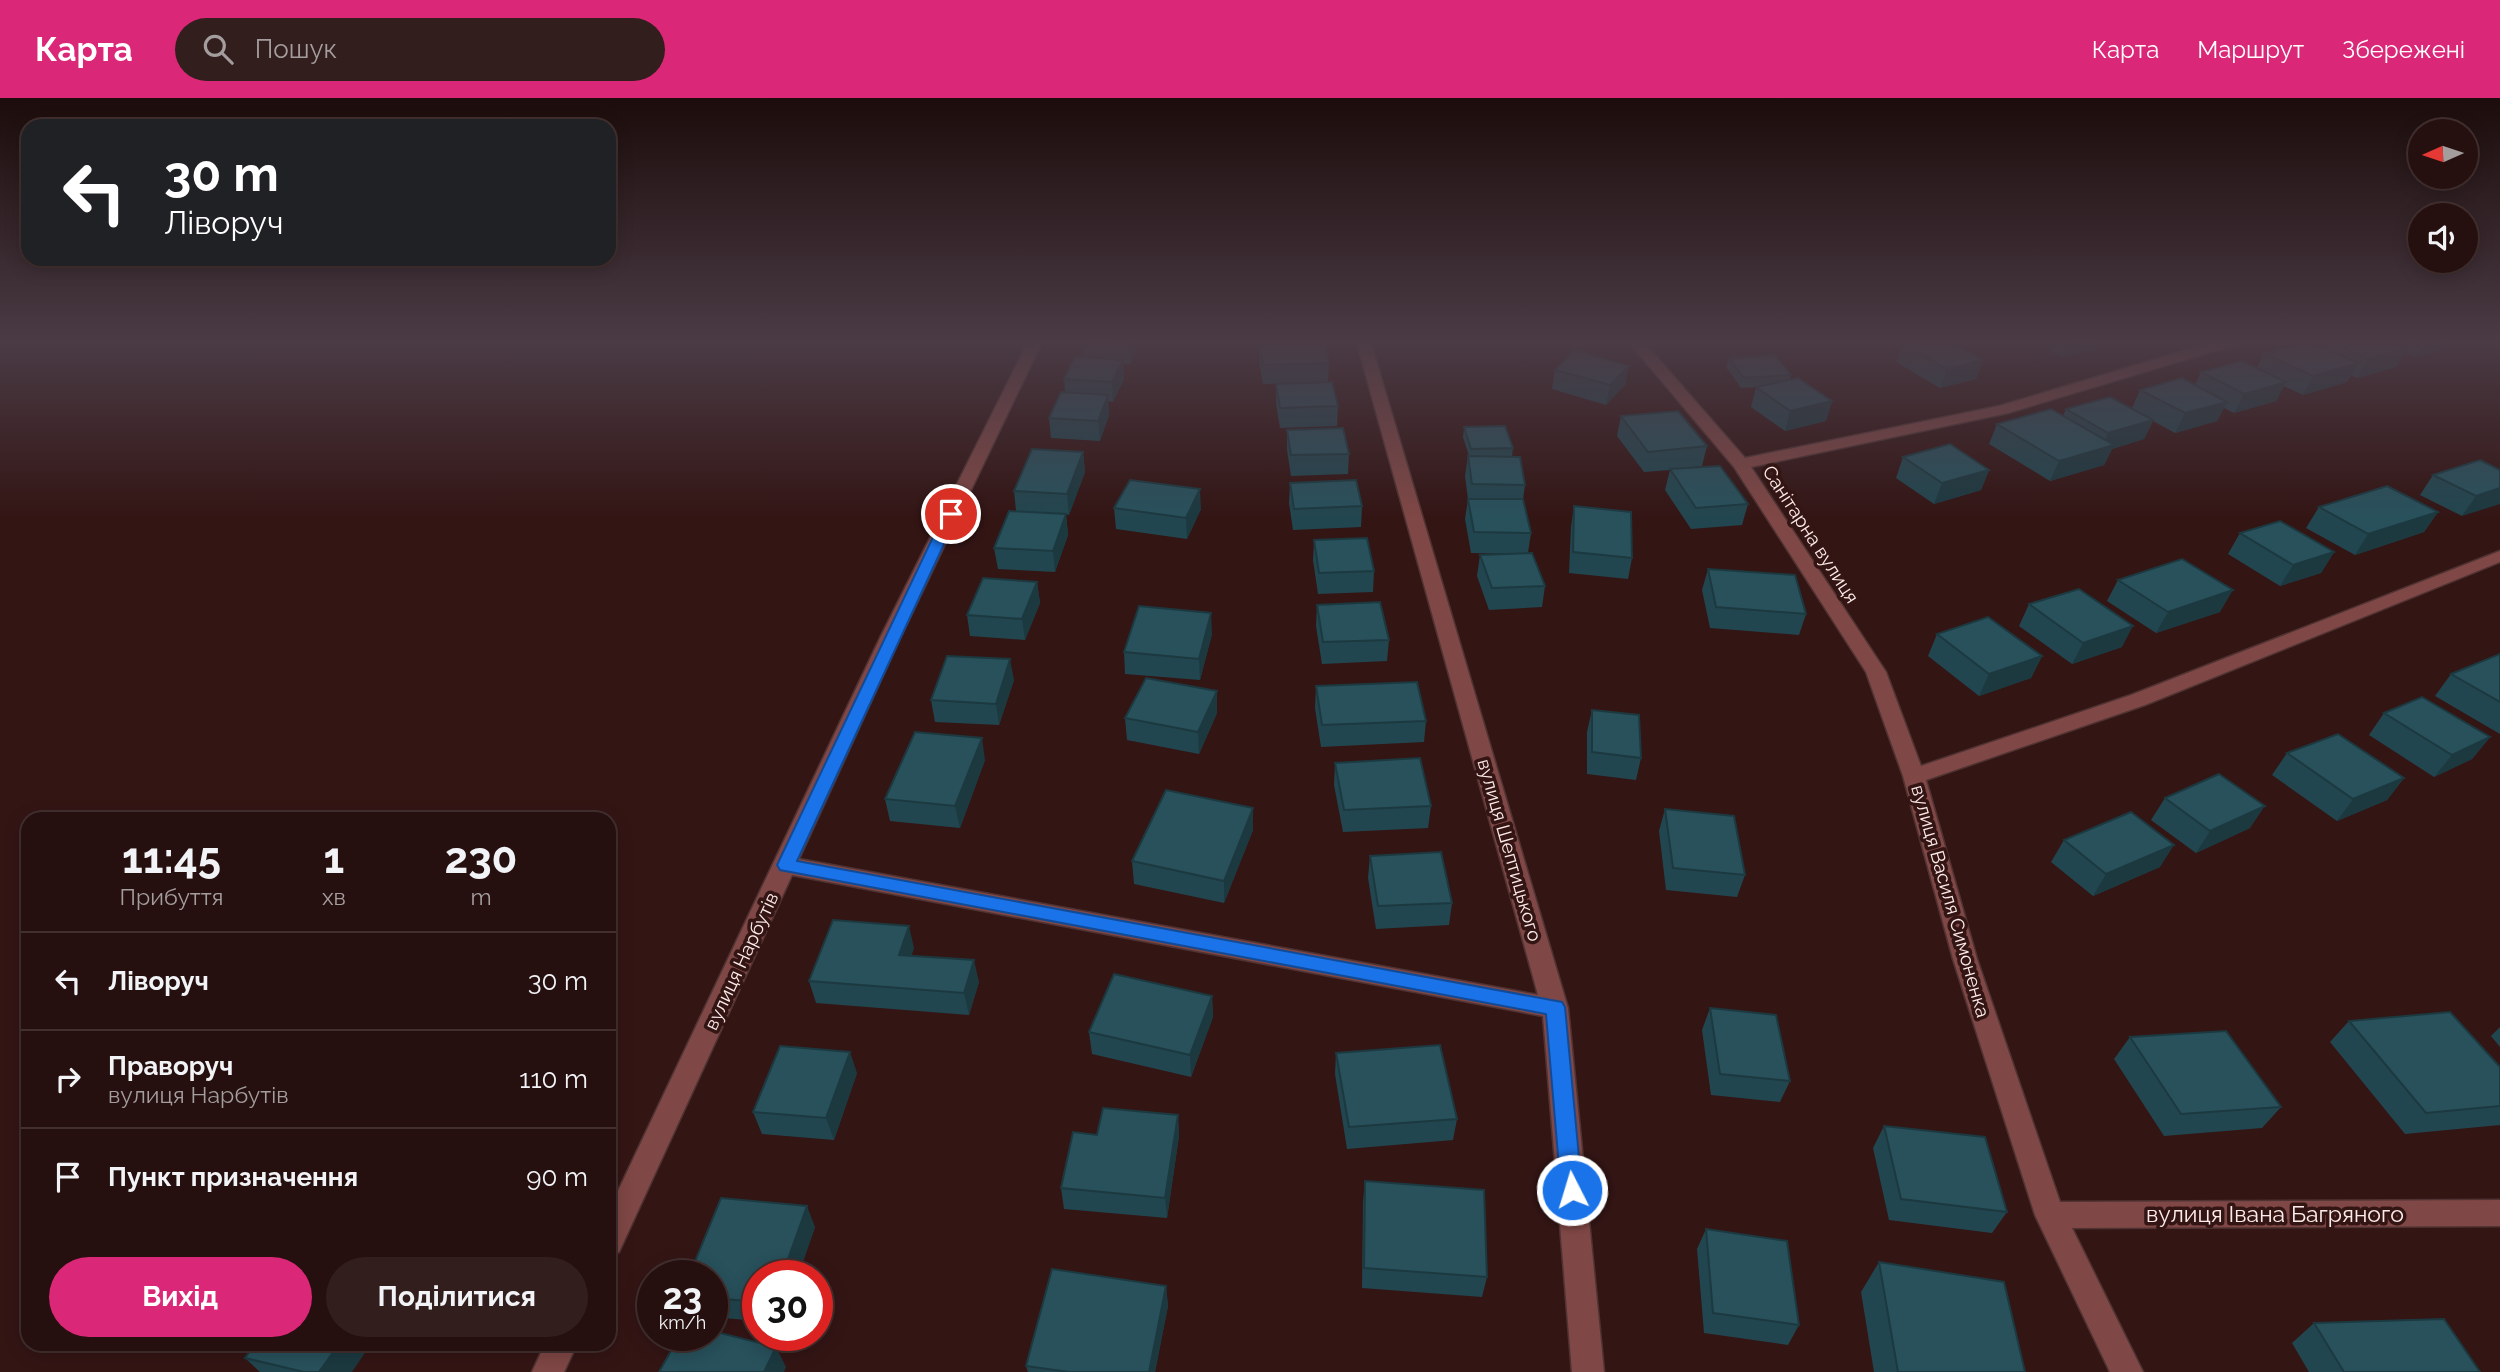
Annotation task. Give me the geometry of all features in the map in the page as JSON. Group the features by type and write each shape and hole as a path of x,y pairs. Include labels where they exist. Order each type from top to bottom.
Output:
{"street":[{"name":"вулиця Нарбутів","path":"616,1227 890,638 1007,399"},
{"name":"вулиця Шептицького","path":"1380,399 1555,1007 1588,1372"},
{"name":"Санітарна вулиця","path":"1685,399 1741,464 1876,672 1914,776"},
{"path":"1741,464 2002,410 2037,399"},
{"name":"вулиця Василя Симоненка","path":"2127,1372 2050,1215 1965,959 1914,776 2137,700 2500,556"},
{"path":"786,865 1555,1007"},
{"name":"вулиця Івана Багряного","path":"2050,1215 2500,1213"},
{"path":"548,1372 558,1351"}],"building":[{"path":"1058,399 1106,399 1098,421 1049,418"},
{"path":"1279,399 1336,399 1338,406 1280,408"},
{"path":"1774,399 1832,401 1790,411"},
{"path":"2101,399 2115,399 2153,420 2108,433 2066,409"},
{"path":"2158,399 2222,399 2227,402 2185,413"},
{"path":"2051,409 2114,445 2059,461 1997,424"},
{"path":"1678,411 1707,446 1648,452 1621,416"},
{"path":"1505,426 1513,448 1471,449 1464,427"},
{"path":"1343,428 1349,454 1291,455 1287,430"},
{"path":"1950,444 1989,470 1942,483 1903,457"},
{"path":"1032,449 1083,452 1067,494 1014,491"},
{"path":"1468,456 1520,457 1525,485 1472,484"},
{"path":"2480,460 2500,470 2500,488 2476,496 2433,475"},
{"path":"1720,466 1748,504 1696,508 1670,469"},
{"path":"1130,480 1200,489 1186,518 1114,508"},
{"path":"1356,480 1362,506 1294,509 1290,483"},
{"path":"2387,486 2438,512 2368,534 2319,507"},
{"path":"1468,499 1523,499 1531,533 1474,532"},
{"path":"1574,506 1631,512 1632,558 1573,552"},
{"path":"1009,511 1066,514 1053,551 994,548"},
{"path":"2280,521 2334,552 2293,565 2240,533"},
{"path":"1367,538 1374,571 1319,573 1314,540"},
{"path":"1532,553 1545,586 1492,588 1480,555"},
{"path":"2182,559 2233,590 2168,612 2118,580"},
{"path":"1708,569 1795,575 1806,614 1716,607"},
{"path":"983,578 1037,582 1022,619 967,615"},
{"path":"2079,589 2133,626 2083,643 2029,604"},
{"path":"1380,602 1389,640 1323,642 1317,605"},
{"path":"1139,606 1211,613 1199,659 1124,652"},
{"path":"1988,617 2042,656 1989,674 1937,634"},
{"path":"2500,654 2500,702 2451,674"},
{"path":"947,656 1010,659 996,704 931,700"},
{"path":"1146,678 1217,691 1198,732 1125,718"},
{"path":"1417,682 1426,721 1322,725 1316,686"},
{"path":"2422,697 2490,737 2452,755 2384,713"},
{"path":"1592,710 1639,715 1641,758 1592,752"},
{"path":"915,732 982,738 955,806 885,799"},
{"path":"2338,734 2404,778 2353,799 2287,753"},
{"path":"1420,758 1431,806 1344,810 1335,763"},
{"path":"2219,774 2265,806 2210,831 2165,798"},
{"path":"1166,790 1253,808 1224,881 1132,861"},
{"path":"1665,809 1734,816 1745,875 1673,868"},
{"path":"2131,812 2174,845 2106,874 2064,840"},
{"path":"1441,852 1452,903 1378,906 1370,856"},
{"path":"833,920 909,926 899,955 974,960 964,993 809,981"},
{"path":"1114,974 1212,996 1190,1055 1089,1032"},
{"path":"1710,1008 1776,1015 1790,1081 1720,1074"},
{"path":"2450,1012 2500,1067 2500,1106 2426,1113 2349,1021"},
{"path":"2226,1031 2281,1107 2181,1114 2130,1037"},
{"path":"1440,1045 1457,1119 1349,1127 1336,1053"},
{"path":"780,1046 850,1052 826,1118 753,1112"},
{"path":"1103,1108 1178,1115 1165,1198 1061,1188 1073,1132 1097,1135"},
{"path":"1884,1126 1985,1137 2007,1212 1901,1199"},
{"path":"1365,1181 1484,1190 1487,1277 1364,1268"},
{"path":"721,1198 807,1206 788,1260 742,1260 742,1301 728,1299 728,1260 696,1260"},
{"path":"1706,1229 1787,1241 1799,1325 1713,1313"},
{"path":"1879,1262 2004,1282 2025,1372 1898,1372"},
{"path":"1052,1269 1166,1286 1149,1372 1069,1372 1026,1366"},
{"path":"2444,1319 2480,1372 2344,1372 2314,1323"},
{"path":"728,1335 742,1338 742,1351 774,1351 764,1372 659,1372 671,1351 728,1351"},
{"path":"250,1351 334,1351 319,1372 304,1372 245,1358"}],"route":[{"path":"951,514 890,638 786,865 1555,1007 1572,1190"}]}
